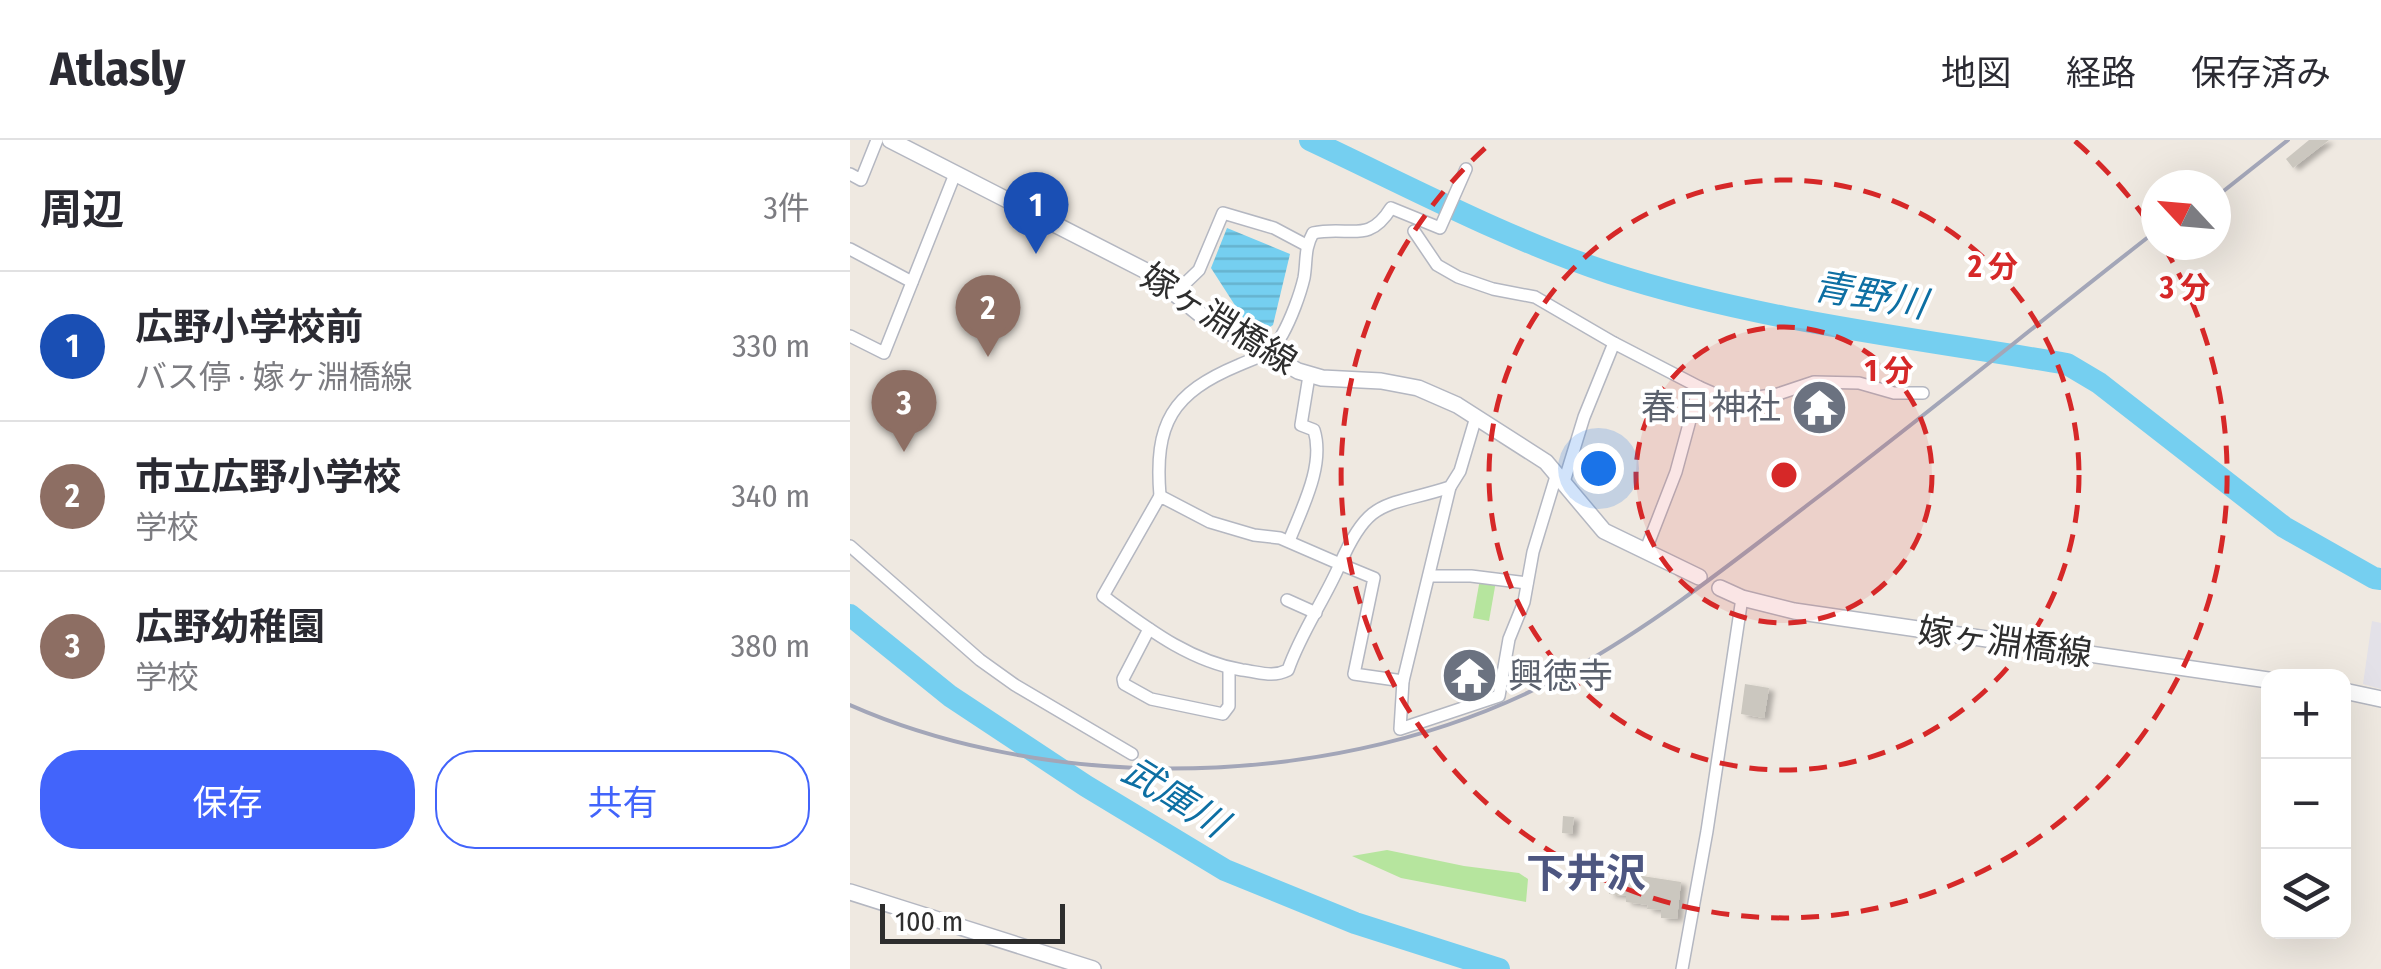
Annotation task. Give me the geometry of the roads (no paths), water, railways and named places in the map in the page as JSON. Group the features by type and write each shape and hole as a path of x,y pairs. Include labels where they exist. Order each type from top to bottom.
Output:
{"street":[{"path":"850,174 862,180 877,140"},
{"path":"850,336 884,352 955,174 890,140"},
{"path":"1450,488 1383,505 1369,513 1352,538 1316,613 1300,634 1288,670 1275,676 1229,669 1196,658 1103,596 1160,496 1160,439 1182,399 1208,379 1266,354 1282,336 1304,278 1306,245 1313,234 1378,228 1391,208 1440,228 1466,170"},
{"name":"嫁ヶ淵橋線","path":"955,174 1148,272 1206,319 1309,376 1382,381 1418,388 1476,417 1536,454 1604,530 1699,577"},
{"path":"1176,293 1200,270 1224,213 1274,228 1306,245"},
{"path":"1414,231 1437,265 1458,277 1493,290 1535,297 1614,343 1732,401 1754,400 1814,382 1860,383 1894,393 1923,393"},
{"path":"850,249 912,282"},
{"path":"1476,417 1460,471 1450,488 1403,680 1400,728 1499,696 1509,639 1524,602 1560,478 1614,343"},
{"path":"1288,541 1310,486 1318,444 1314,430 1301,424 1309,376"},
{"path":"1645,552 1676,472 1699,387"},
{"path":"1160,496 1210,522 1288,541 1374,578 1354,674 1403,680"},
{"path":"850,546 980,660 1132,754"},
{"path":"1429,576 1472,576 1527,583"},
{"name":"嫁ヶ淵橋線","path":"1720,588 1794,612 2261,679"},
{"path":"1682,965 1742,598"},
{"path":"1287,600 1316,613"},
{"path":"1150,630 1123,679 1124,684 1151,699 1223,714 1229,706 1229,669"},
{"path":"2351,693 2381,700"},
{"path":"850,892 1093,969"}],"water":[{"path":"1227,228 1290,254 1273,325 1265,330 1247,324 1211,268"}],"waterway":[{"name":"青野川","path":"1310,140 1533,244 1666,290 1837,327 2067,364 2099,383 2284,527 2381,579"},
{"name":"武庫川","path":"850,615 950,696 1086,786 1225,870 1355,923 1499,969"}],"railway":[{"path":"2231,185 2288,140"},
{"path":"850,705 918,731 990,750 1136,768 1249,765 1305,759 1416,735 1469,717 1572,670 1667,610 1861,464 2141,243"}],"place":[{"name":"広野小学校前","path":"1036,254"},
{"name":"市立広野小学校","path":"988,357"},
{"name":"春日神社","path":"1820,407"},
{"name":"広野幼稚園","path":"904,452"},
{"name":"興徳寺","path":"1469,676"}],"district":[{"name":"下井沢","path":"1586,874"}]}
